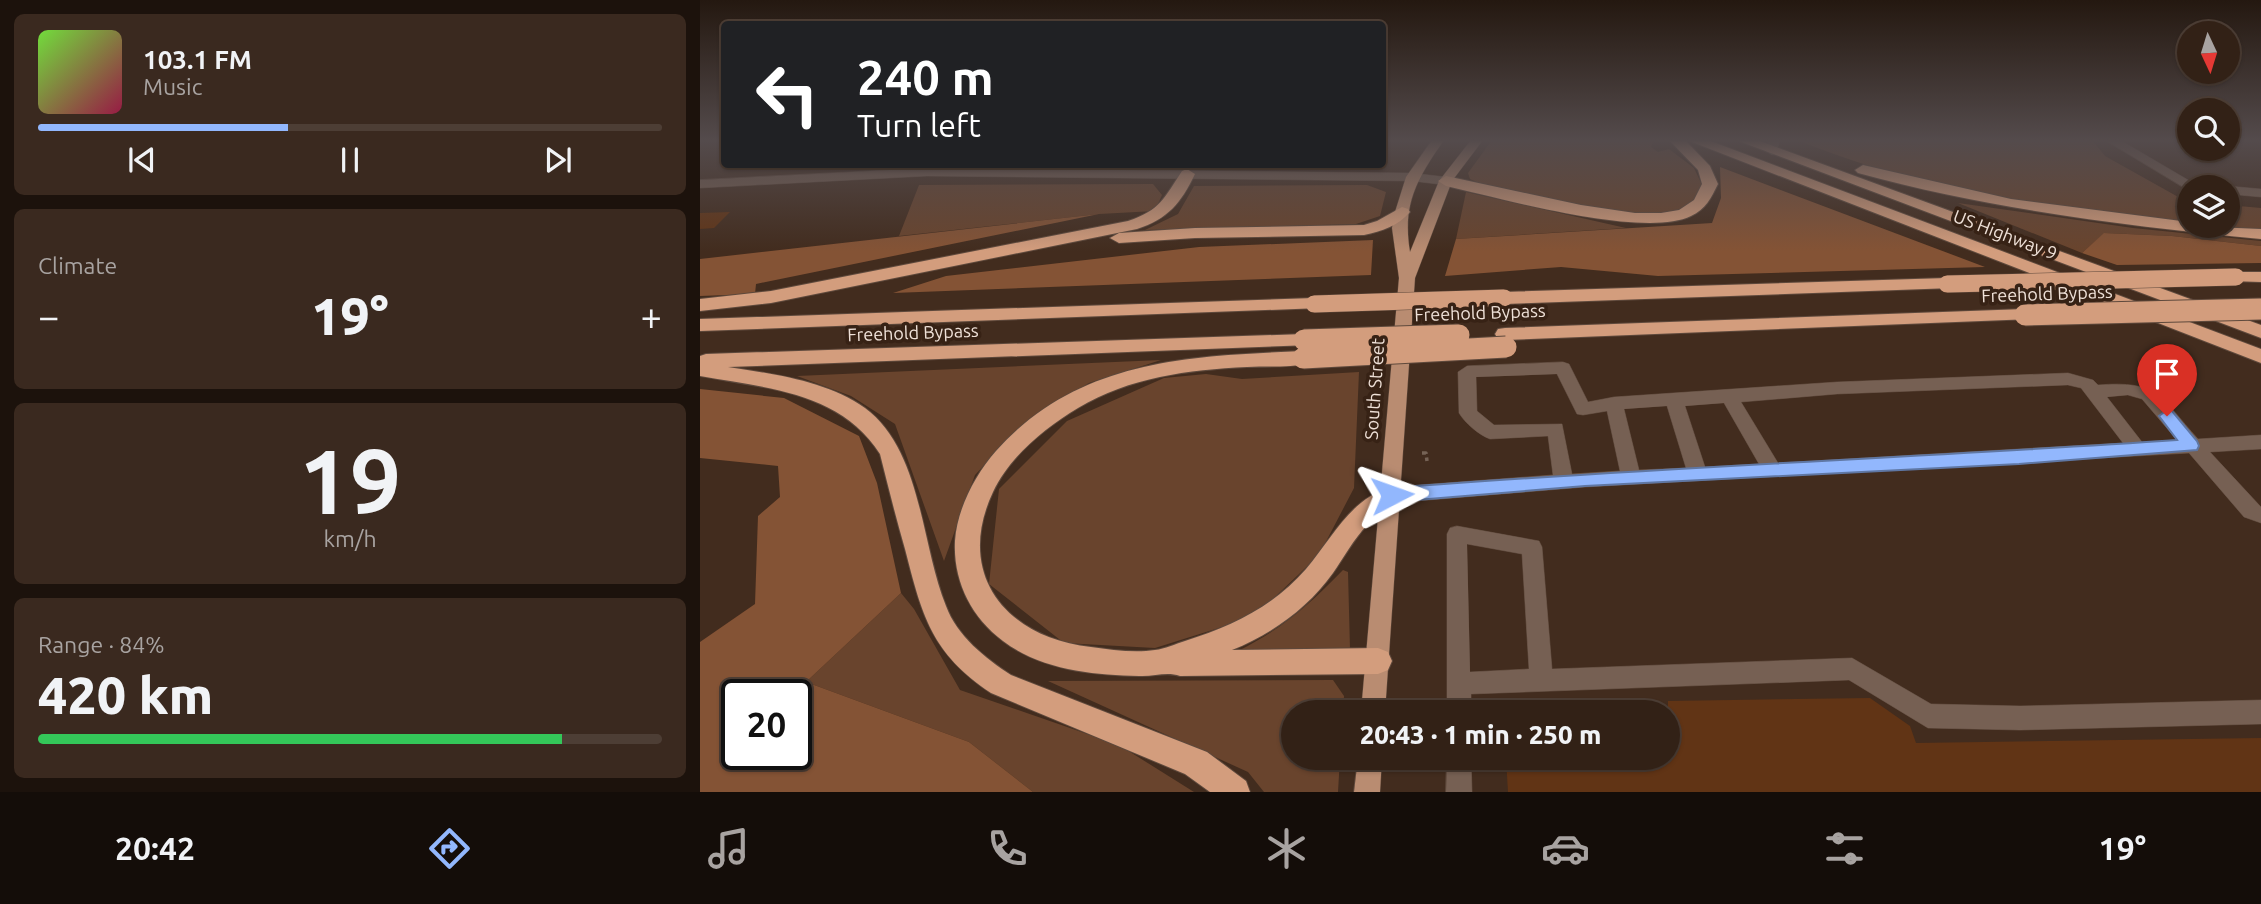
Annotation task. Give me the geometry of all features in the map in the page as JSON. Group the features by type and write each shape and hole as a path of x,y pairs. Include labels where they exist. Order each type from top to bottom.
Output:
{"highway":[{"path":"700,305 771,297 1014,250 1152,218 1173,203 1188,177"},
{"path":"1446,181 1616,217 1665,218 1691,210 1703,201 1710,184 1708,177"},
{"name":"US Highway 9","path":"1791,177 2261,356"},
{"name":"US Highway 9","path":"1846,177 2261,332"},
{"path":"1891,177 1968,197 2059,213 2261,234"},
{"path":"1014,250 1171,234 1364,230 1383,225 1402,212"},
{"name":"Freehold Bypass","path":"700,325 1947,284 2261,277"},
{"name":"Freehold Bypass","path":"700,362 1303,349 1506,340 1693,337 1711,326 2261,309"},
{"path":"1303,349 1163,368 1104,385 1060,409 1030,431 1005,457 981,491 968,527 968,565 977,593 992,616 1008,631 1027,644 1085,662 1378,661"},
{"path":"700,369 808,391 832,400 865,419 885,439 891,453 933,608 943,631 958,651 1001,684 1196,763 1235,792"},
{"path":"1154,663 1223,642 1265,621 1287,606 1315,578 1368,505 1392,495"}],"main road":[{"name":"South Street","path":"1374,700 1407,278 1399,228 1412,177"},
{"name":"South Street","path":"1407,278 1449,177"},
{"path":"1367,792 1369,770"}],"street":[{"path":"750,181 754,177"},
{"path":"700,184 829,177"},
{"path":"1412,177 1446,181"},
{"path":"2240,191 2261,193"},
{"path":"1583,409 1563,369 1467,372 1468,413 1490,432 1556,429 1583,409 1614,403 1838,388 2080,380 2093,392 2138,450"},
{"path":"2093,392 2129,388 2148,395 2191,446 2258,517"},
{"path":"1729,397 1773,471"},
{"path":"1674,400 1698,475"},
{"path":"1614,403 1632,478"},
{"path":"1556,429 1564,482"},
{"path":"1392,495 1564,482 2261,442"},
{"path":"1459,700 1457,534 1532,547 1541,680"},
{"path":"1458,682 1852,669 1928,716 2020,718 2261,712"},
{"path":"1459,770 1459,792"}],"path":[{"path":"1422,453 1426,453 1427,461"}],"shaded area":[{"path":"1469,177 1698,177 1703,187 1690,204 1673,211 1649,214 1589,208 1481,184"},
{"path":"1720,177 1746,177 1985,267 1658,276 1561,267 1445,276 1456,239 1712,223 1721,198"},
{"path":"1908,177 2142,177 2177,196 2177,222 2088,212 1990,196"},
{"path":"1153,184 1162,195 1155,211 1099,214 899,236 919,185"},
{"path":"1367,185 1386,192 1380,216 1356,224 1145,230 1178,214 1194,186"},
{"path":"1466,192 1626,228 1456,239"},
{"path":"1958,203 2177,232 2177,237 2105,233 2082,253"},
{"path":"2240,206 2261,208 2261,230 2240,228"},
{"path":"1099,214 756,284 755,294 700,296 700,259"},
{"path":"2104,233 2172,236 2261,246 2261,263 2117,265 2082,253"},
{"path":"2190,238 2261,241 2261,246"},
{"path":"1373,240 1371,275 893,293 946,276 1199,247"},
{"path":"1161,360 1089,383 1022,425 975,475 944,561 895,424 851,396 797,376"},
{"path":"1359,372 1354,488 1319,555 1254,617 1155,648 1064,643 989,584 999,489 1067,421 1164,378 1206,374 1242,379"},
{"path":"700,389 784,398 859,436 877,483 901,593 809,679 721,679 721,770 812,770 812,684 969,742 1033,792 700,792 700,642 755,604 758,516 780,497 778,466 700,458"},
{"path":"1343,570 1348,572 1350,649 1238,651 1294,615"},
{"path":"901,593 914,609 960,690 1119,745 1194,792 1033,792 969,742 812,684 812,679 809,679"},
{"path":"1333,680 1344,696 1344,700 1281,700 1281,770 1339,770 1338,792 1264,792 1248,772 1048,681"}],"building":[{"path":"730,212 714,228 700,229 700,213"},
{"path":"1870,698 1910,726 1916,743 2261,738 2261,792 1508,792 1507,770 1680,770 1680,701"}],"route":[{"path":"1392,495 1585,480 2019,458 2191,446 2167,416"}]}
